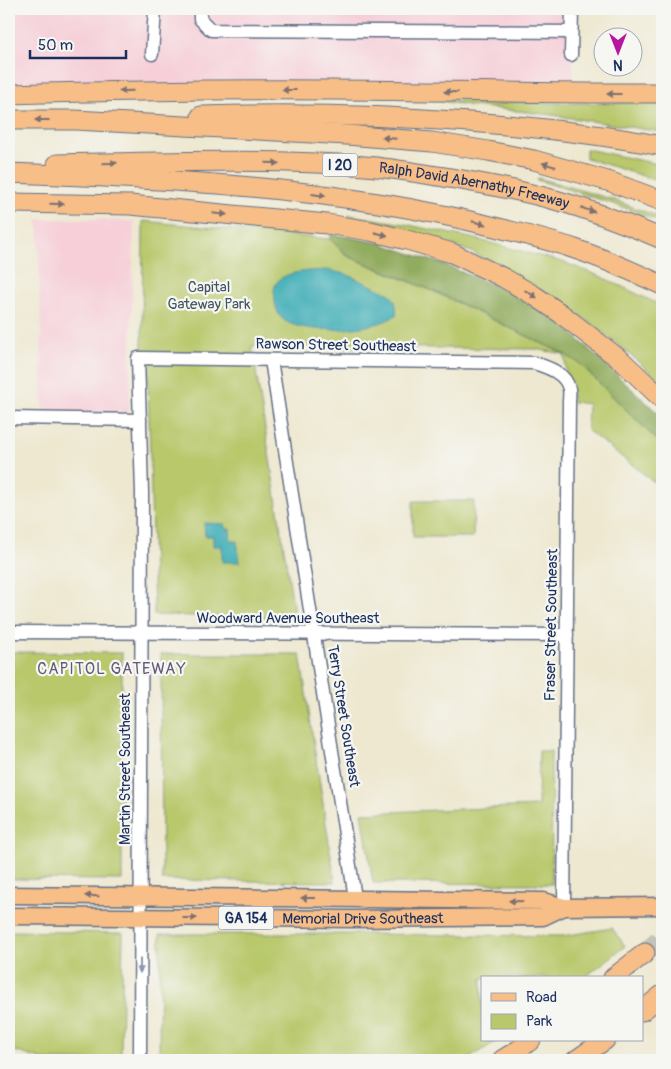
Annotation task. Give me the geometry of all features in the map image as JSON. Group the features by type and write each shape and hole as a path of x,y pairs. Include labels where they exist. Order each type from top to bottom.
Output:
{"highway":[{"path":"9,94 148,90 662,93"},
{"path":"75,120 250,114 426,118 588,133 662,146"},
{"name":"Ralph David Abernathy Freeway","path":"9,120 75,120 347,135 432,142 488,150 534,160 611,182 662,201"},
{"name":"Ralph David Abernathy Freeway","path":"9,164 235,162 366,166 416,172 514,190 556,200 662,238"},
{"path":"9,173 151,180 242,187 402,207 457,217 575,249 628,269 659,284"},
{"path":"9,203 130,205 327,224 370,231 416,242 452,253 504,278 535,296 622,361 662,399"},
{"path":"616,976 645,953"},
{"path":"644,1009 662,995"},
{"path":"502,1060 528,1042"},
{"path":"576,1060 601,1042"}],"main road":[{"name":"Memorial Drive Southeast","path":"9,895 543,901 564,907 662,906"},
{"name":"Memorial Drive Southeast","path":"9,916 351,919 543,917 564,907"}],"street":[{"path":"152,54 156,9"},
{"path":"200,9 200,19 211,30 572,32"},
{"path":"571,55 572,9"},
{"name":"Rawson Street Southeast","path":"138,358 534,363"},
{"name":"Martin Street Southeast","path":"138,358 142,493 140,1060"},
{"name":"Terry Street Southeast","path":"271,360 355,898"},
{"name":"Fraser Street Southeast","path":"534,363 555,370 569,388 564,907"},
{"path":"9,418 140,420"},
{"name":"Woodward Avenue Southeast","path":"9,632 567,635"}],"shaded area":[{"path":"9,9 573,9 573,81 9,89"},
{"path":"38,219 134,221 129,412 43,411"}],"green space":[{"path":"475,100 534,103 662,103 662,132 552,115 441,101"},
{"path":"586,149 662,165 662,182 586,158"},
{"path":"538,178 611,199 662,218 662,223 616,205 537,180"},
{"path":"349,215 475,239 563,262 602,277 662,306 662,382 566,304 472,252 440,241 349,219"},
{"name":"Capital Gateway Park","path":"143,221 330,239 347,256 437,293 564,354 534,349 252,346 295,618 154,615 148,377 142,348"},
{"path":"331,234 379,243 445,265 504,290 564,326 662,417 662,445 579,363 436,292 348,256 330,239"},
{"path":"564,354 579,363 662,445 662,488 587,430 588,404 573,402 567,379"},
{"path":"413,501 474,501 473,537 413,537"},
{"path":"9,652 122,653 122,880 9,879"},
{"path":"161,654 300,654 335,882 162,880"},
{"path":"539,751 551,751 552,884 373,883 362,813 538,806"},
{"path":"612,928 625,946 587,976 481,976 481,1042 495,1042 467,1060 159,1060 160,934 563,936"},
{"path":"9,931 123,933 121,1060 43,1060 9,1049"}],"water":[{"path":"327,270 346,274 390,294 396,304 396,315 373,325 341,329 308,328 285,321 276,307 274,289 278,281 283,277 298,272"},
{"path":"204,523 225,524 225,529 230,529 231,541 237,541 240,562 222,562 222,546 213,546 213,536 205,536"}],"tunnel":[{"path":"645,953 662,937"}],"district":[{"name":"CAPITOL GATEWAY","path":"112,668"}]}
